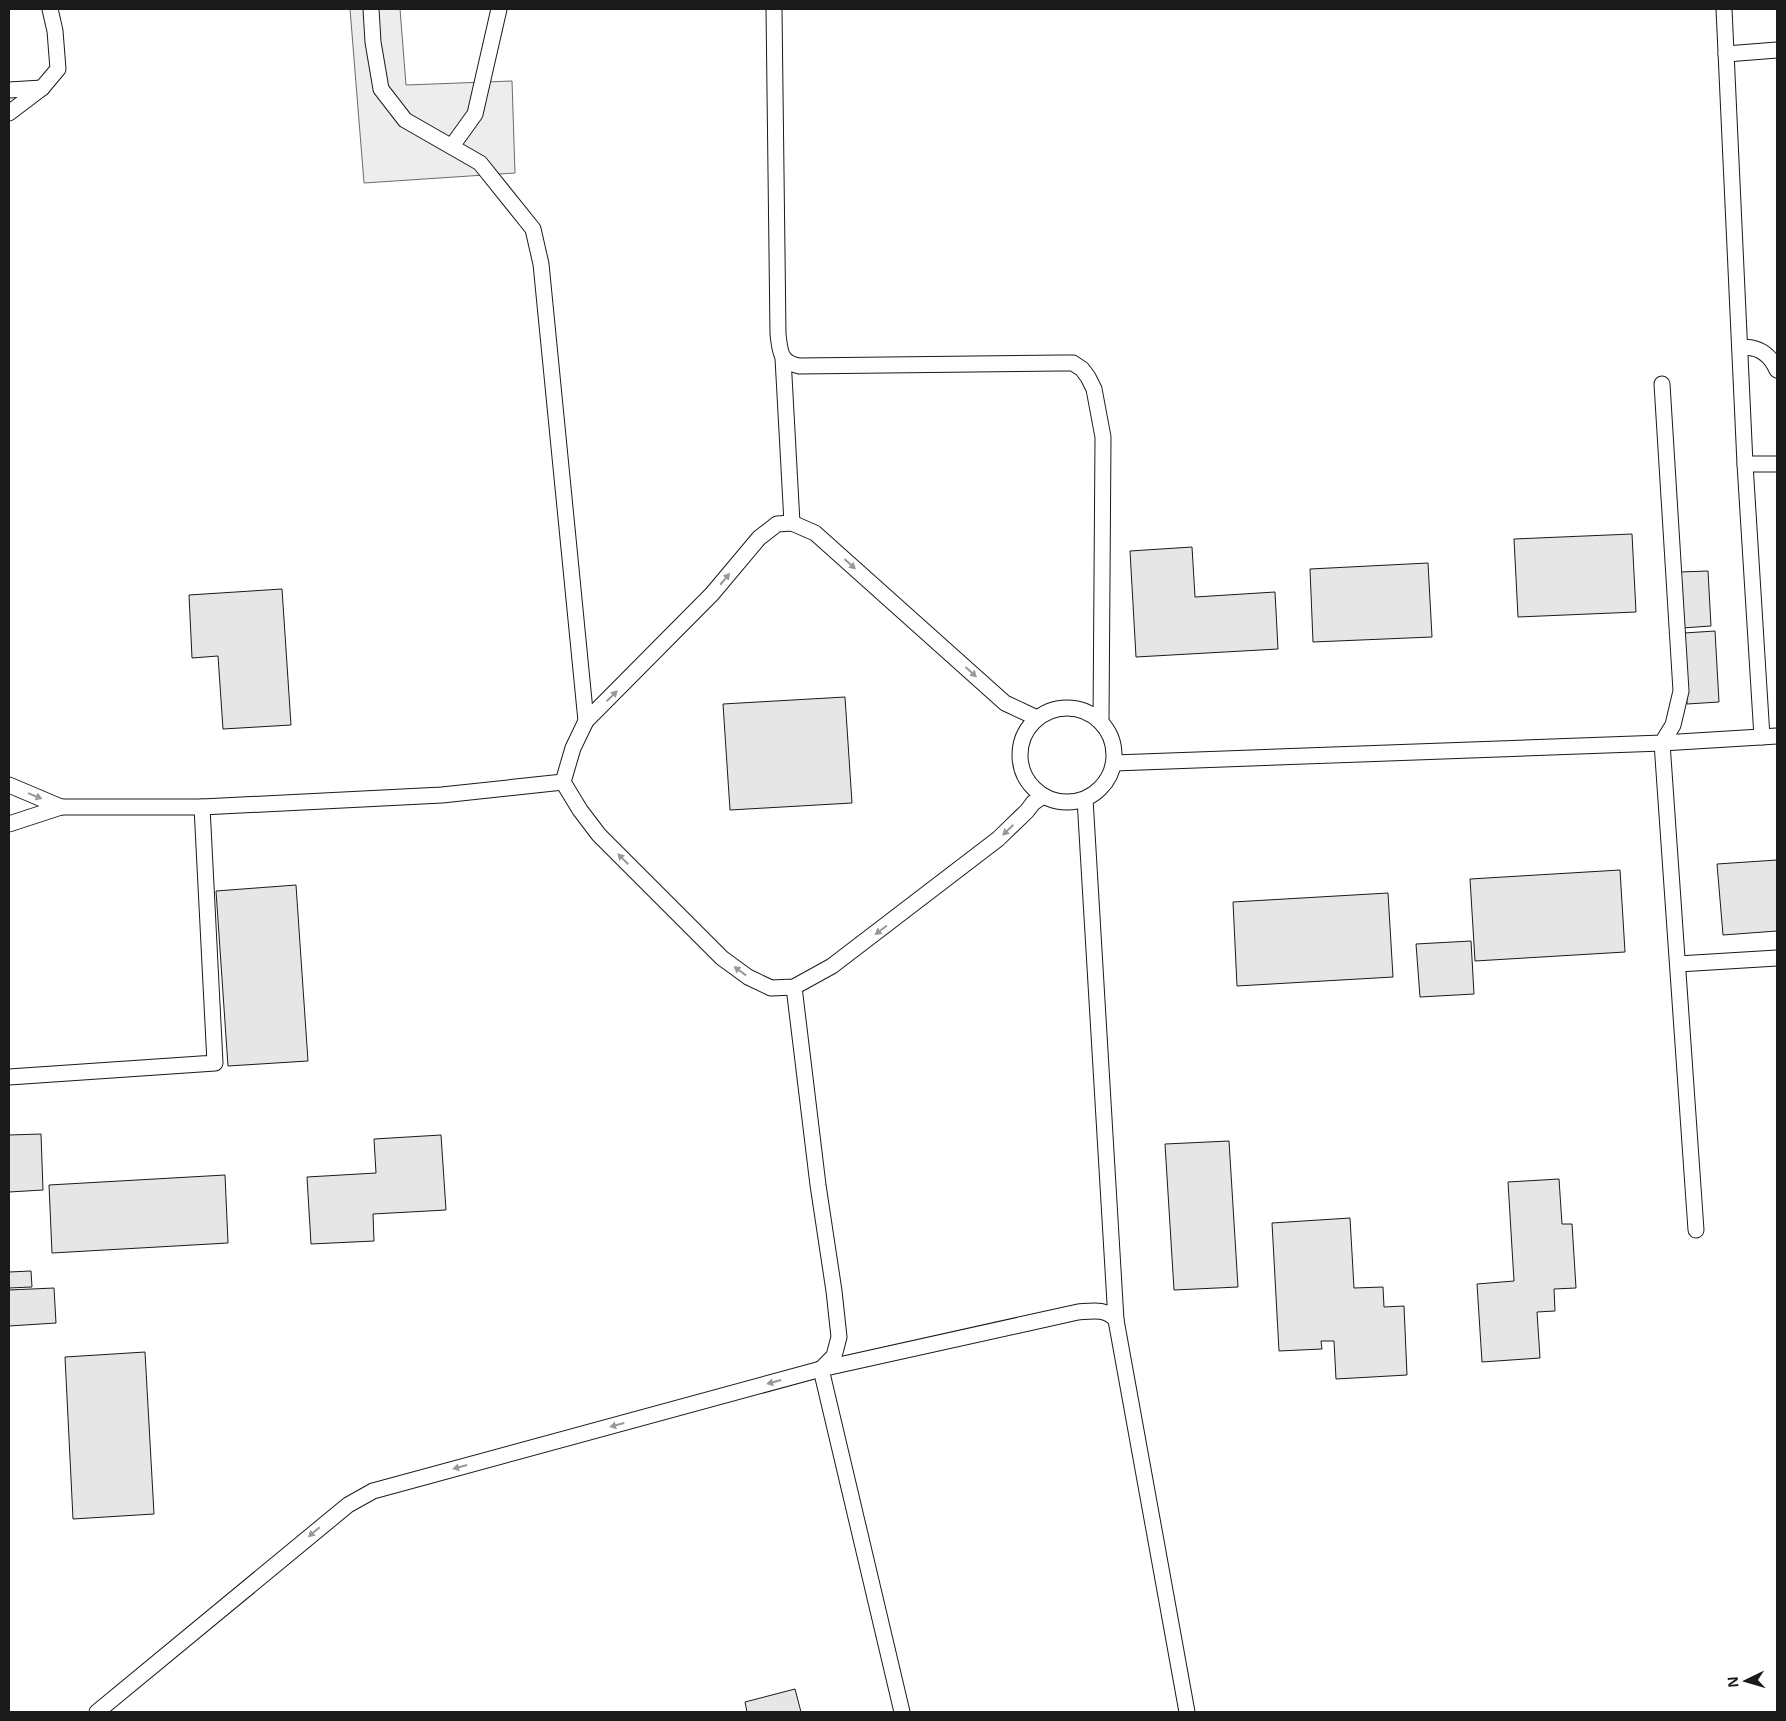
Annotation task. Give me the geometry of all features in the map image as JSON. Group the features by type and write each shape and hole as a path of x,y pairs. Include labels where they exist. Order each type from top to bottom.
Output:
{"lane":[{"path":"9,113 42,88 58,69 56,31 50,9"},
{"path":"371,9 373,42 382,89 405,120 480,163 533,229 541,264 586,721"},
{"path":"452,146 475,114 499,9"},
{"path":"774,9 779,348 789,364 799,366 1073,363 1082,369 1094,389 1103,437 1101,722"},
{"path":"1114,764 1662,743 1770,737 1745,464 1724,9"},
{"path":"1726,54 1777,50"},
{"path":"9,90 42,88"},
{"path":"1740,348 1748,346 1767,354 1774,362 1777,370"},
{"path":"784,358 792,523"},
{"path":"1662,384 1682,691 1673,725 1662,743 1696,1230"},
{"path":"1745,464 1777,464"},
{"path":"1037,718 1005,703 815,533 792,523 777,524 759,538 712,594 586,721 573,748 563,782 580,810 599,835 722,958 748,977 771,988 794,987 832,966 998,839 1033,803 1043,796"},
{"path":"1067,708 1083,710 1101,722 1108,731 1114,746 1114,764 1108,779 1098,792 1072,803 1057,802 1043,796 1032,787 1026,779 1020,758 1021,746 1026,731 1037,718 1051,710 1067,708"},
{"path":"9,824 61,807 202,807 442,795 563,782"},
{"path":"9,785 61,807"},
{"path":"1085,799 1116,1320 1187,1712"},
{"path":"9,1076 215,1063 202,807"},
{"path":"1678,964 1777,958"},
{"path":"794,987 839,1337 834,1356 821,1369"},
{"path":"96,1712 348,1505 372,1491 821,1369 1078,1312 1102,1311 1112,1315 1116,1320"},
{"path":"821,1369 902,1712"}],"shaded area":[{"path":"350,9 400,9 406,85 512,81 515,173 364,183"}],"building":[{"path":"1632,534 1636,612 1518,617 1514,539"},
{"path":"1192,547 1195,597 1275,592 1278,649 1136,657 1130,551"},
{"path":"1428,563 1432,637 1313,642 1310,569"},
{"path":"1708,571 1711,626 1682,628 1679,572"},
{"path":"282,589 291,725 223,729 218,656 192,658 189,595"},
{"path":"1715,631 1719,702 1687,704 1684,633"},
{"path":"845,697 852,803 730,810 723,704"},
{"path":"1777,860 1777,931 1723,935 1717,864"},
{"path":"1620,870 1625,952 1475,961 1470,879"},
{"path":"296,885 308,1061 228,1066 216,891"},
{"path":"1388,893 1393,977 1237,986 1233,902"},
{"path":"1471,941 1474,994 1420,997 1416,944"},
{"path":"41,1134 43,1190 9,1192 9,1135"},
{"path":"441,1135 446,1210 373,1214 374,1241 311,1244 307,1177 376,1173 374,1139"},
{"path":"1229,1141 1238,1287 1174,1290 1165,1144"},
{"path":"225,1175 228,1243 52,1253 49,1185"},
{"path":"1559,1179 1562,1224 1572,1224 1576,1288 1554,1289 1555,1311 1537,1312 1540,1358 1482,1362 1477,1284 1514,1281 1508,1182"},
{"path":"1350,1218 1354,1288 1383,1287 1384,1307 1404,1306 1407,1375 1336,1379 1334,1341 1321,1341 1322,1349 1279,1351 1272,1223"},
{"path":"31,1271 32,1287 9,1288 9,1272"},
{"path":"54,1288 56,1323 9,1326 9,1290"},
{"path":"145,1352 154,1514 73,1519 65,1357"},
{"path":"795,1689 801,1712 747,1712 745,1702"}]}
